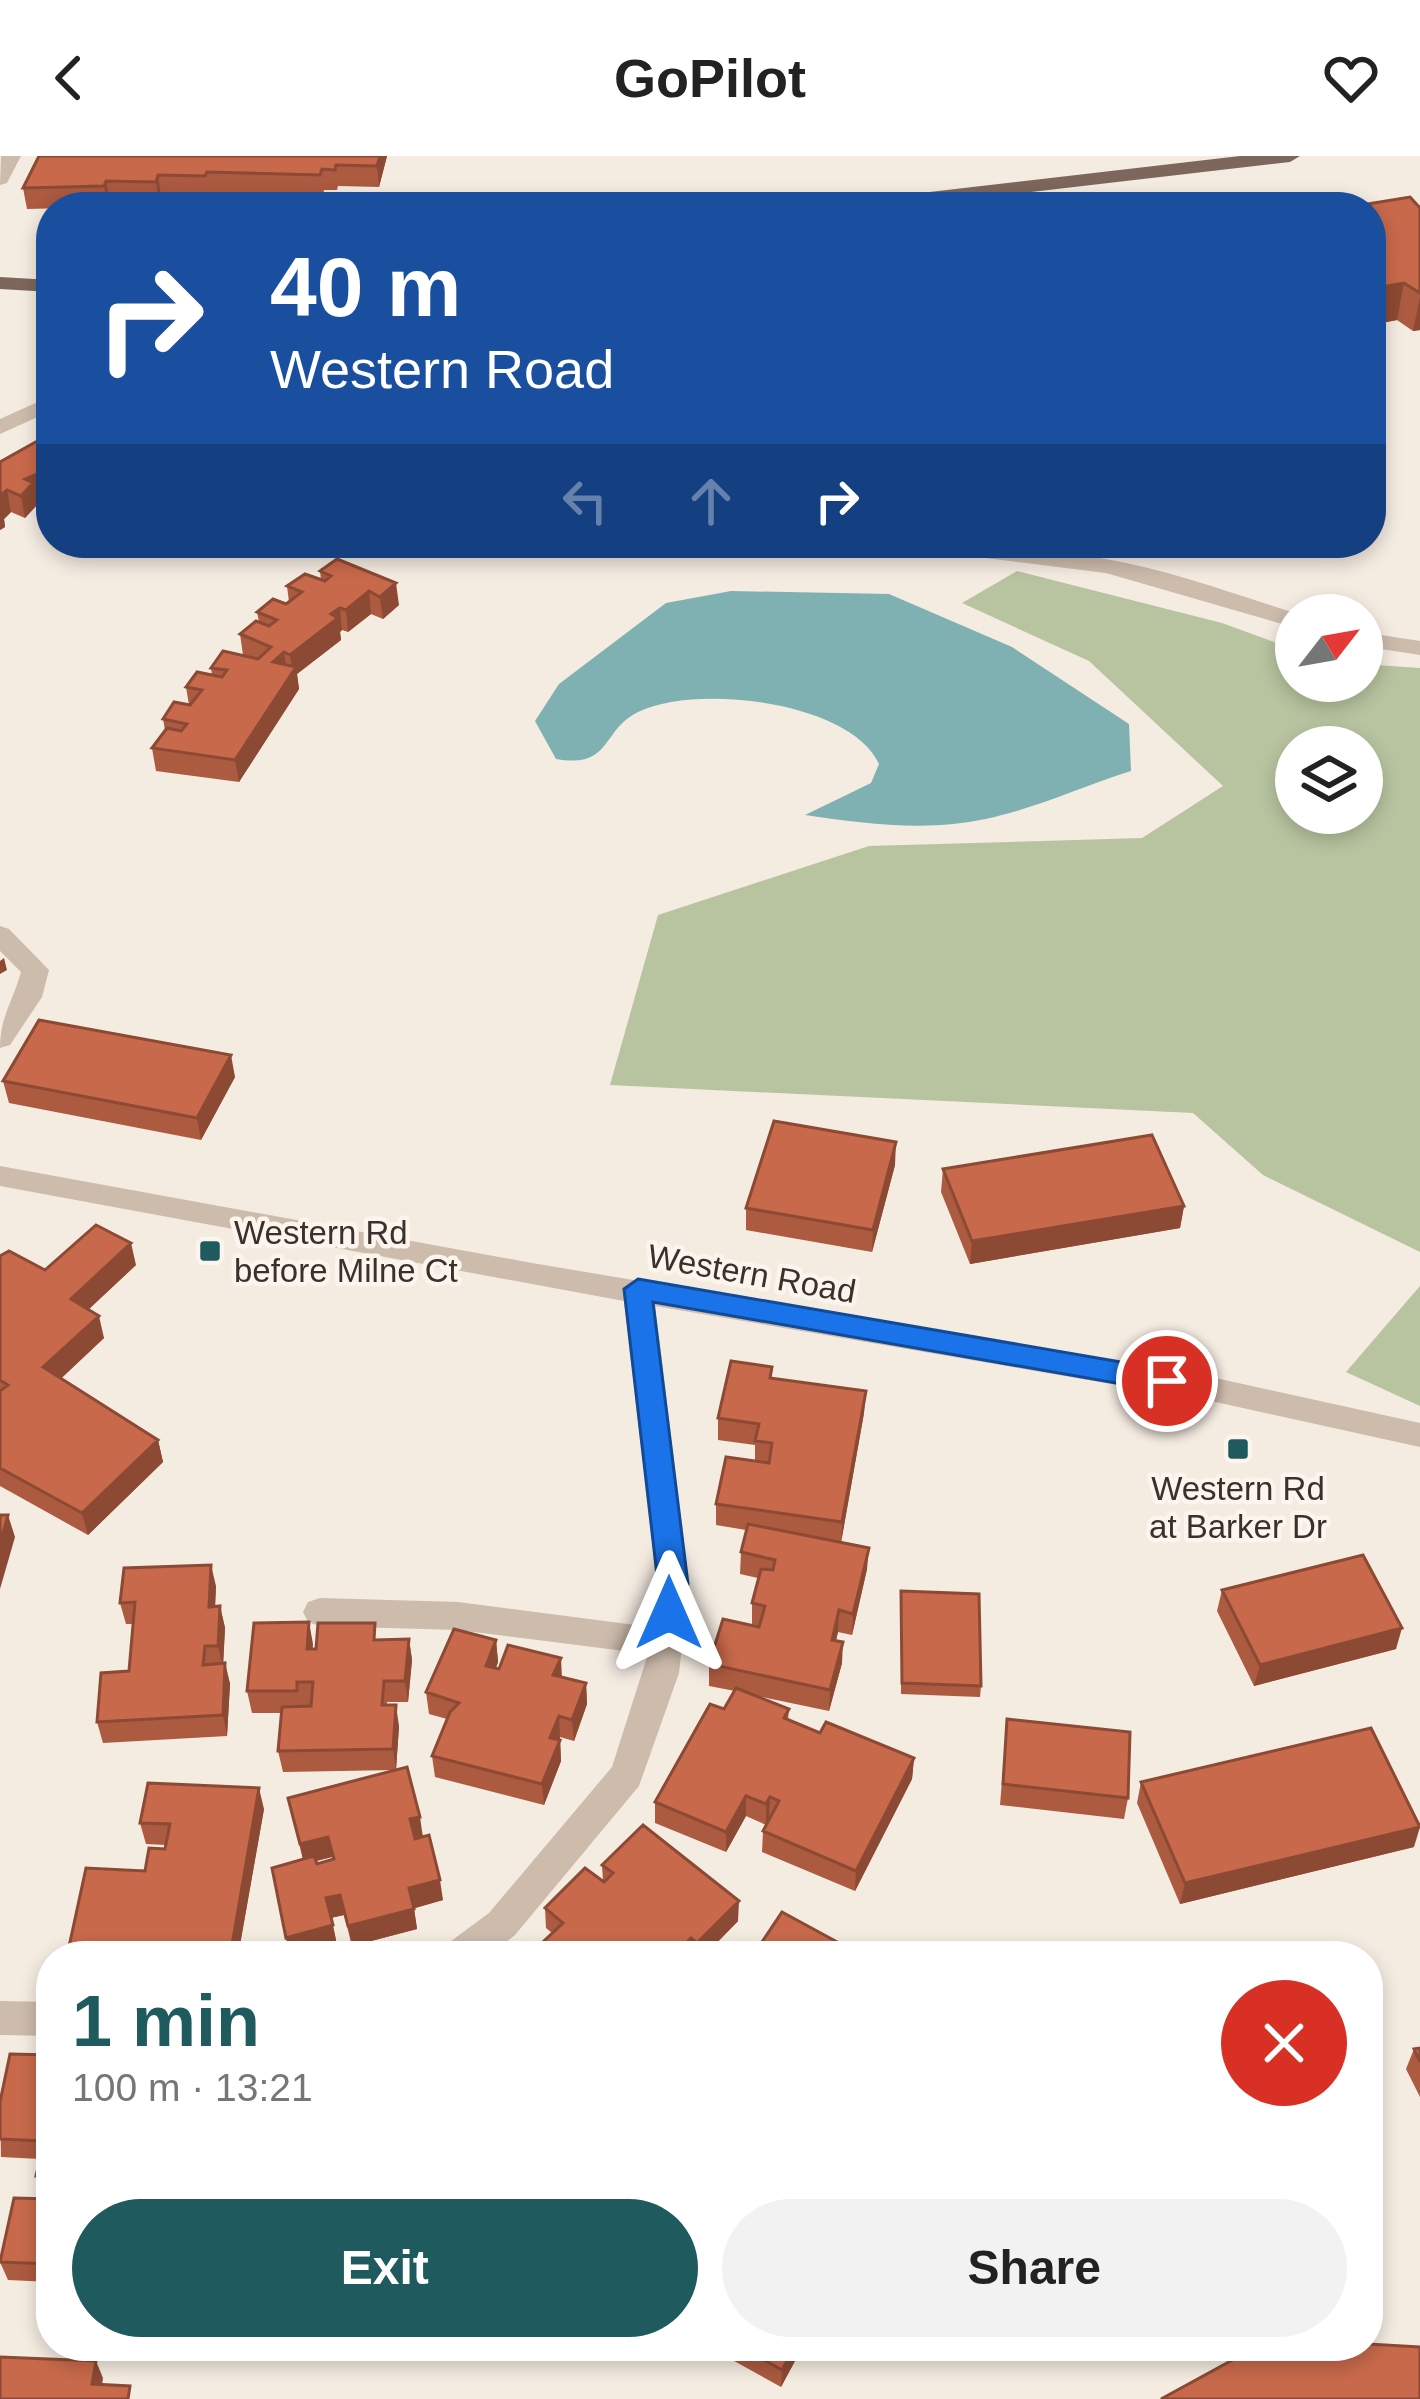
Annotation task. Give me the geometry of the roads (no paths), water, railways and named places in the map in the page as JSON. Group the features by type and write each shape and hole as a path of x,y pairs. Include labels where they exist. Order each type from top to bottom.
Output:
{"main road":[{"path":"981,192 1290,156"},
{"path":"0,283 36,285"},
{"path":"0,298 36,289"}],"street":[{"path":"0,179 11,156"},
{"path":"0,428 36,410"},
{"path":"1046,558 1147,574 1275,614"},
{"path":"1383,642 1420,648"},
{"path":"0,935 35,970 28,998 0,1038"},
{"name":"Western Road","path":"0,1176 532,1274 1211,1389 1420,1435"},
{"path":"480,1941 502,1924 627,1775 662,1672 673,1584 638,1289"},
{"path":"320,1612 458,1616 666,1643"},
{"path":"0,2018 36,2019"}],"water":[{"path":"731,591 889,594 1012,647 1129,724 1131,771 976,821 897,825 805,815 871,783 879,764 863,743 838,726 806,713 733,699 664,703 626,720 597,753 574,761 556,759 535,721 559,684 666,603"}],"place":[{"name":"Western Rd before Milne Ct","path":"210,1251"},
{"name":"Western Rd at Barker Dr","path":"1238,1449"}]}
